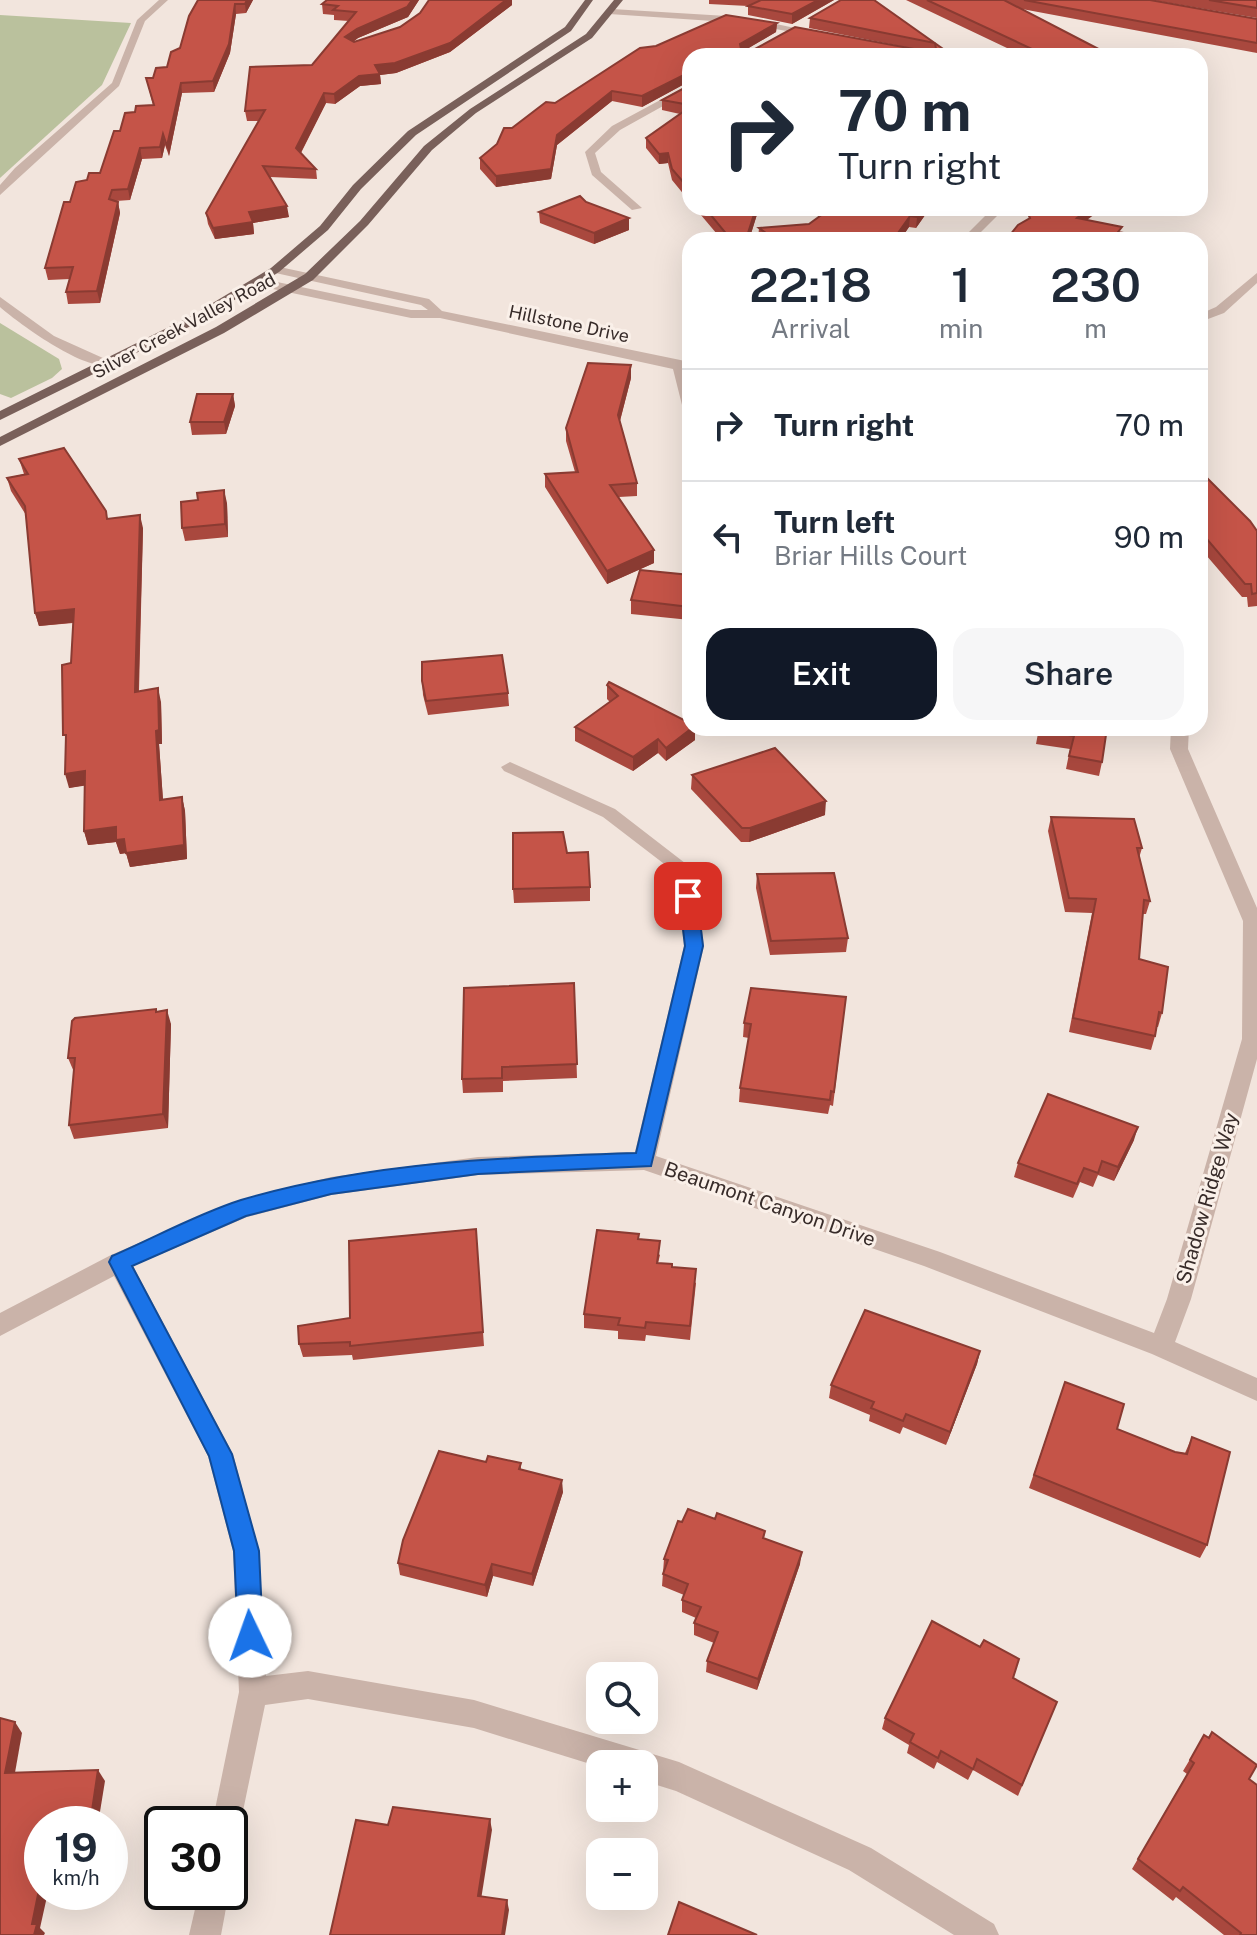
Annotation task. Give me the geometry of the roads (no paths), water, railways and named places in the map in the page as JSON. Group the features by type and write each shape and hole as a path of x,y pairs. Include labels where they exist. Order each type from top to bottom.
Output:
{"main road":[{"name":"Silver Creek Valley Road","path":"0,416 195,319 275,270 324,228 357,187 412,133 568,29 589,0"},
{"name":"Silver Creek Valley Road","path":"0,442 220,330 309,277 364,223 428,148 473,111 589,36 619,0"}],"street":[{"path":"0,192 19,170 116,84 141,20 164,0"},
{"path":"612,12 743,20 825,35"},
{"path":"773,41 806,22"},
{"path":"636,208 596,173 590,152 616,128 682,91"},
{"path":"975,232 991,216"},
{"name":"Hillstone Drive","path":"275,270 425,302 440,314"},
{"path":"1208,315 1220,310 1257,277"},
{"name":"Hillstone Drive","path":"258,282 411,314 440,314 682,365"},
{"path":"0,301 30,328 62,347 108,363"},
{"name":"Shadow Ridge Way","path":"1161,1347 1179,1299 1252,1039 1253,921 1179,749 1180,736"},
{"path":"510,767 609,813 685,870 694,946 644,1161"},
{"name":"Beaumont Canyon Drive","path":"0,1326 119,1262 242,1209 331,1186 478,1166 644,1161 932,1259 1161,1347 1257,1390"},
{"path":"119,1262 220,1454 246,1551 253,1692 231,1806"},
{"path":"253,1692 308,1685 474,1714 592,1750"},
{"path":"658,1770 860,1859 983,1935"},
{"path":"205,1935 210,1910"}]}
